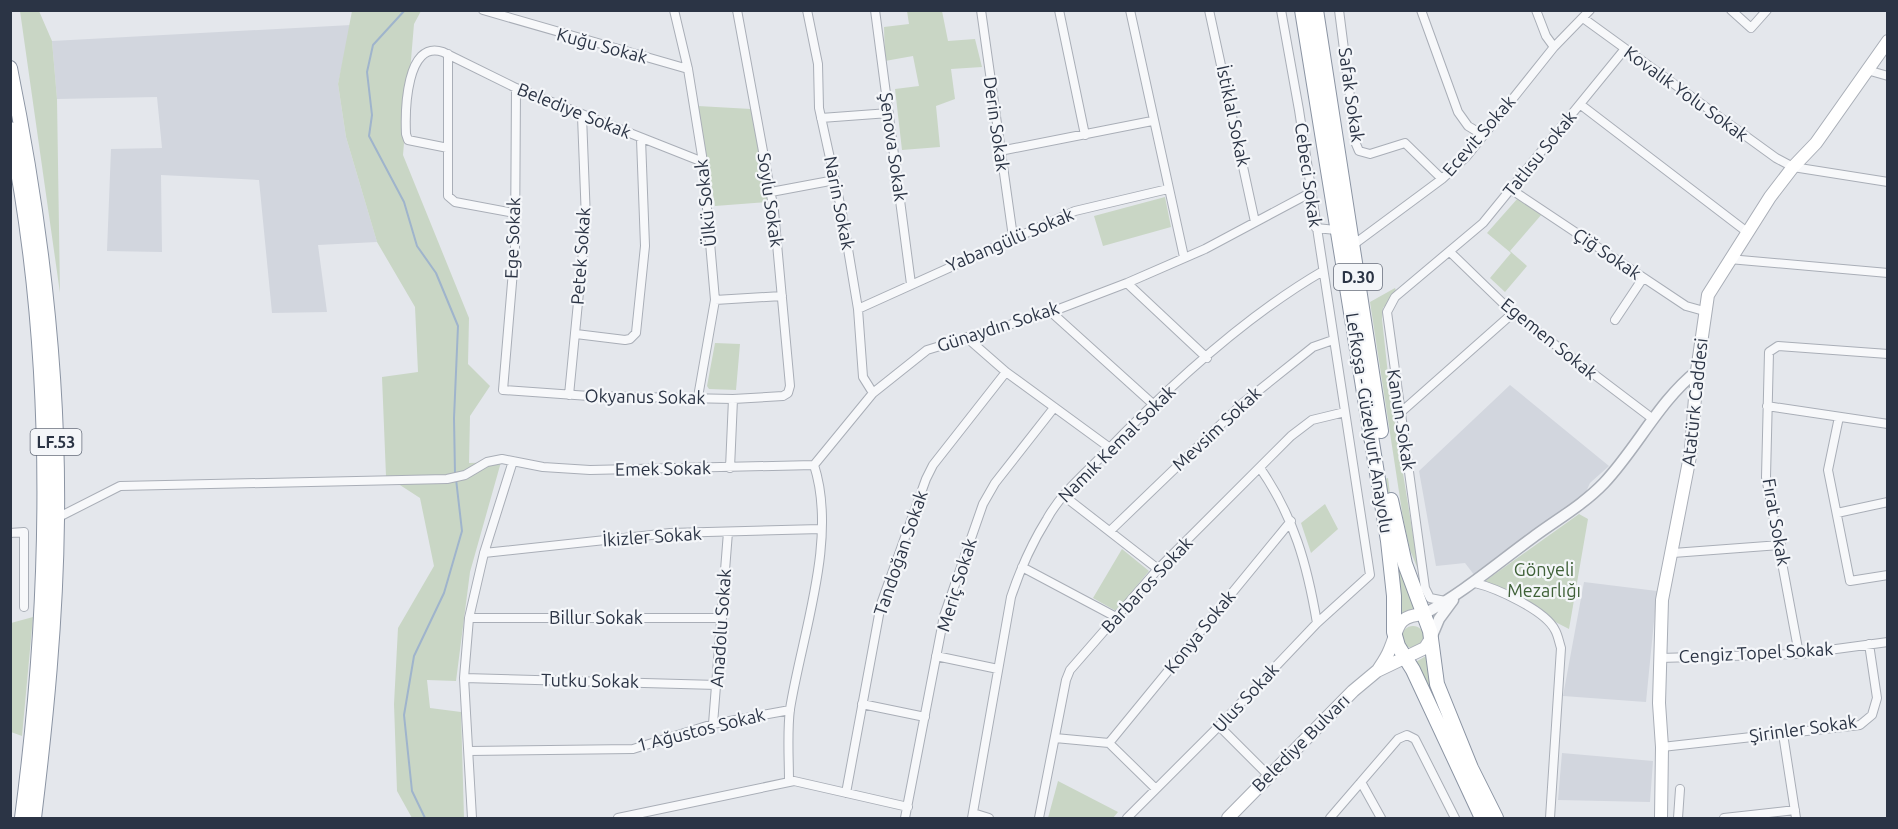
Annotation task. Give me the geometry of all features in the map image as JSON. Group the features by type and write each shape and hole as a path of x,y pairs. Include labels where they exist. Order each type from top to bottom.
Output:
{"highway":[{"name":"Lefkoşa - Güzelyurt Anayolu","path":"1302,10 1336,230 1372,430 1394,596 1394,632 1398,646 1406,658 1482,819"},
{"name":"Lefkoşa - Güzelyurt Anayolu","path":"1316,10 1392,507 1405,564 1424,614 1437,684 1471,768 1496,819"},
{"name":"LF.53","path":"10,68 27,152 43,271 55,403 57,518 50,681 34,819"},
{"name":"LF.53","path":"10,129 36,309 45,502 38,683 22,819"}],"main road":[{"name":"Atatürk Caddesi","path":"1660,819 1662,747 1659,703 1662,600 1673,553 1691,451 1697,372 1708,295 1729,259 1793,166 1816,143 1887,41"},
{"path":"1394,632 1406,618 1424,614"},
{"name":"Belediye Bulvarı","path":"1229,818 1332,711 1377,671 1391,648 1394,632"},
{"name":"Belediye Bulvarı","path":"1377,671 1425,648 1430,640"}],"street":[{"name":"Kuğu Sokak","path":"483,10 688,69"},
{"name":"Ülkü Sokak","path":"674,10 688,69 703,162 715,300 698,397"},
{"name":"Soylu Sokak","path":"737,10 771,192 789,391"},
{"name":"Narin Sokak","path":"807,10 818,64 821,118 835,180 858,309 863,377 873,393"},
{"name":"Şenova Sokak","path":"875,10 911,284"},
{"name":"Derin Sokak","path":"981,10 999,151 1013,237"},
{"path":"1059,10 1085,135"},
{"path":"1130,10 1152,121 1185,258"},
{"name":"İstiklal Sokak","path":"1209,10 1255,222"},
{"name":"Cebeci Sokak","path":"1281,10 1299,110 1370,573 1368,580"},
{"name":"Safak Sokak","path":"1339,10 1356,144 1359,151 1371,154 1405,143 1442,179"},
{"path":"1421,10 1458,112 1468,126 1483,135"},
{"path":"1536,10 1546,36 1554,47"},
{"name":"Ecevit Sokak","path":"1353,245 1442,179 1483,135 1554,47 1590,10"},
{"path":"1731,10 1751,28 1767,10"},
{"name":"Kovalık Yolu Sokak","path":"1582,18 1776,158 1793,166 1887,182"},
{"path":"448,148 412,143 407,139 411,79 417,58 429,50 448,54 450,199 514,213"},
{"name":"Tatlısu Sokak","path":"1450,254 1483,223 1512,190 1624,50"},
{"name":"Belediye Sokak","path":"448,54 516,88 582,116 703,162"},
{"path":"1867,70 1887,76"},
{"name":"Ege Sokak","path":"501,387 515,247 516,88"},
{"path":"1581,105 1747,232"},
{"path":"821,118 889,113"},
{"name":"Petek Sokak","path":"569,395 586,220 582,116"},
{"path":"999,151 1152,121"},
{"path":"576,334 628,340 636,333 645,246 641,138"},
{"path":"771,192 835,180"},
{"name":"Yabangülü Sokak","path":"858,309 1013,237 1075,211 1168,189"},
{"name":"Çiğ Sokak","path":"1512,190 1686,306 1704,311"},
{"name":"Günaydın Sokak","path":"814,465 873,393 927,350 1050,312 1127,283 1185,258 1310,193"},
{"path":"1316,228 1336,230"},
{"name":"Egemen Sokak","path":"1450,254 1513,313 1653,419"},
{"name":"Kanun Sokak","path":"1445,601 1430,598 1425,588 1388,312 1395,297 1450,254"},
{"path":"1729,259 1887,273"},
{"name":"Namık Kemal Sokak","path":"972,816 1011,597 1022,567 1047,518 1064,496 1154,405 1273,303 1323,271"},
{"path":"1615,320 1643,278"},
{"path":"1127,283 1207,358"},
{"path":"715,300 782,296"},
{"path":"1050,312 1154,405"},
{"path":"1400,413 1513,313"},
{"path":"966,338 1053,409 1110,448"},
{"name":"Mevsim Sokak","path":"1110,531 1243,403 1313,347 1333,340"},
{"name":"Fırat Sokak","path":"1799,654 1781,545 1766,477 1769,352 1778,346 1887,354"},
{"name":"Tandoğan Sokak","path":"846,793 884,593 928,474 1006,372"},
{"path":"1424,614 1475,583 1532,538 1584,502 1605,481 1653,419 1697,372"},
{"name":"Okyanus Sokak","path":"501,387 507,392 733,399 782,397 789,391"},
{"path":"730,468 733,399"},
{"path":"1767,406 1887,424"},
{"name":"Meriç Sokak","path":"905,819 944,616 985,498 1053,409"},
{"name":"Barbaros Sokak","path":"1039,819 1068,675 1158,569 1260,468 1308,423 1318,417 1345,412"},
{"path":"1839,417 1828,470 1850,581 1887,575"},
{"name":"Emek Sokak","path":"57,518 120,486 447,479 465,475 493,460 543,467 590,470 814,465"},
{"path":"472,819 464,678 470,618 484,553 513,461"},
{"path":"789,782 790,710 819,556 821,530 819,487 814,465"},
{"path":"1260,468 1278,493 1291,521 1306,568 1317,623"},
{"path":"1064,496 1158,569"},
{"path":"1837,513 1887,502"},
{"name":"Konya Sokak","path":"1109,743 1291,521"},
{"name":"İkizler Sokak","path":"484,553 670,533 821,530"},
{"path":"10,533 24,532 24,607"},
{"name":"Anadolu Sokak","path":"713,724 728,532"},
{"path":"1673,553 1781,545"},
{"path":"1022,567 1116,617"},
{"name":"Ulus Sokak","path":"1127,819 1317,623 1368,580"},
{"path":"1475,583 1490,587 1540,614 1555,629 1562,660 1556,708 1550,819"},
{"path":"1430,640 1445,609 1462,592"},
{"name":"Billur Sokak","path":"470,618 722,618"},
{"name":"Cengiz Topel Sokak","path":"1660,658 1799,654 1887,642"},
{"name":"Şirinler Sokak","path":"1662,747 1860,724 1872,715 1876,698 1869,644"},
{"path":"936,656 998,669"},
{"name":"Tutku Sokak","path":"464,678 717,685"},
{"path":"862,704 925,717"},
{"name":"1 Ağustos Sokak","path":"469,751 633,749 713,724 790,710"},
{"path":"1219,726 1268,775"},
{"path":"1724,819 1795,814 1783,734"},
{"path":"1330,819 1398,739 1406,735 1415,738 1455,819"},
{"path":"1054,738 1109,743 1156,789"},
{"path":"618,819 789,782 805,782 908,807"},
{"path":"1361,782 1381,819"},
{"path":"1678,819 1680,789"},
{"path":"972,816 989,819"}],"shaded area":[{"path":"351,25 338,84 346,137 377,242 318,245 327,312 272,313 259,180 161,175 162,252 107,251 111,149 162,148 157,97 57,99 52,41"},
{"path":"1510,385 1609,466 1590,483 1584,496 1475,576 1465,563 1436,566 1419,471"},
{"path":"1584,582 1657,591 1646,702 1563,696"},
{"path":"1562,753 1653,761 1650,802 1558,800"}],"green space":[{"path":"20,11 39,11 52,41 57,99 60,293"},
{"path":"352,11 421,11 414,24 403,155 469,318 468,364 490,386 470,416 469,463 501,462 470,572 456,681 427,680 430,708 461,712 464,818 412,818 397,791 394,704 398,628 434,566 420,498 386,476 382,377 418,372 415,307 377,242 346,137 338,84"},
{"path":"907,11 942,11 948,41 975,39 982,67 951,69 955,99 936,106 940,147 902,150 895,89 919,86 913,56 885,61 884,27 909,24"},
{"path":"698,106 751,109 769,202 715,206"},
{"path":"1165,197 1171,227 1103,246 1094,216"},
{"path":"1518,198 1542,214 1510,251 1527,266 1505,292 1490,278 1511,253 1487,233"},
{"path":"1395,288 1397,293 1383,308 1382,319 1390,393 1419,572 1410,550 1403,518 1370,302"},
{"path":"715,343 740,344 736,390 709,389 707,386"},
{"path":"1388,478 1394,525 1417,612 1400,618 1384,479"},
{"path":"1325,504 1338,529 1311,553 1301,523"},
{"name":"Gönyeli Mezarlığı","path":"1579,514 1588,519 1569,629 1481,584"},
{"path":"1122,549 1149,571 1116,611 1093,598"},
{"path":"33,617 22,736 11,732 11,623"},
{"path":"1413,626 1421,629 1424,637 1421,645 1413,648 1405,645 1402,637 1405,629"},
{"path":"1426,656 1444,720 1414,663"},
{"path":"1058,781 1118,812 1113,818 1048,818"}],"waterway":[{"path":"405,10 373,45 367,72 372,115 369,136 404,202 417,246 436,273 458,326 454,418 455,474"},
{"path":"425,818 412,791 404,715 414,656 444,593 462,531 456,479"}]}
